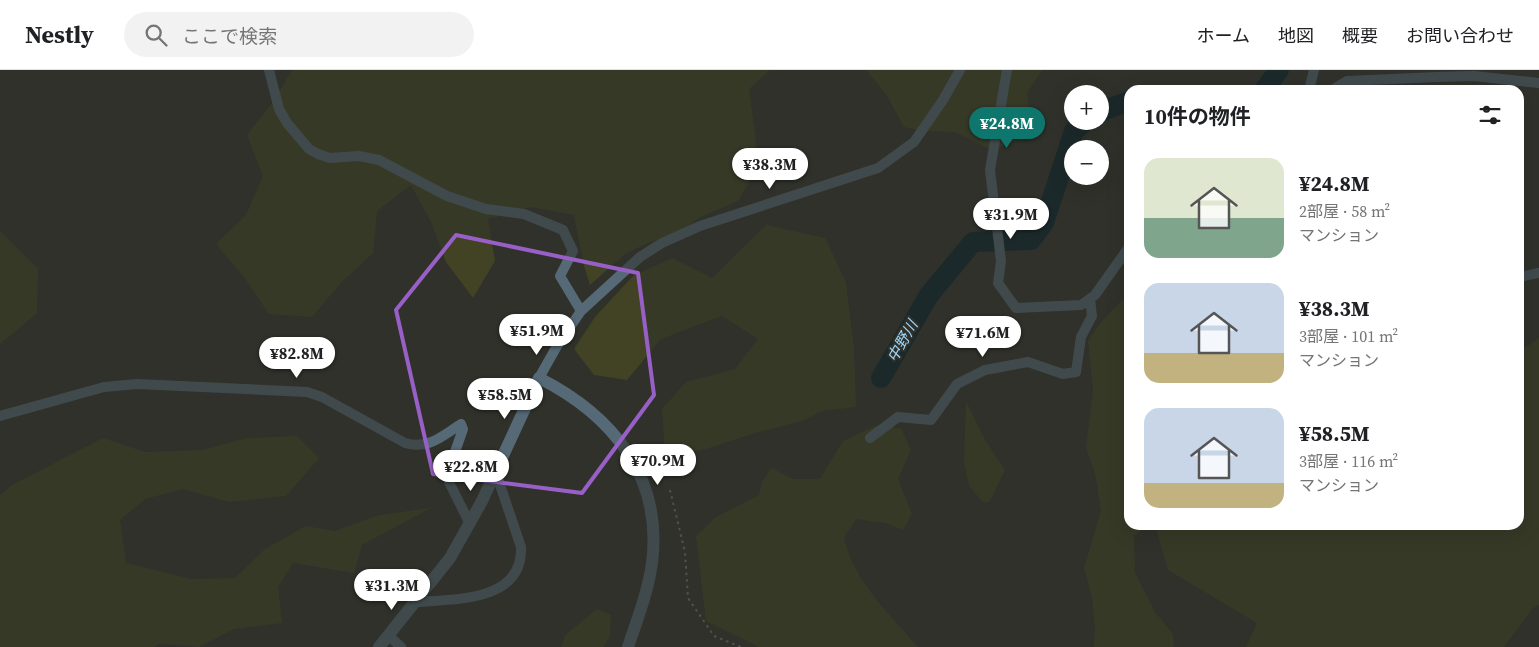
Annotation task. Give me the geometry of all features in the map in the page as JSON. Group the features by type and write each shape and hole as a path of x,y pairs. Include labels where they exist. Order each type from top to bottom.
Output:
{"street":[{"path":"269,70 279,109 287,123 309,149 318,154 330,158 359,156 379,160 447,196 486,208 524,214 563,230 574,250 560,276 581,311"},
{"path":"379,647 450,558 496,473 539,378 581,311 640,257 662,243 700,226 878,168 914,142 943,100 960,70"},
{"path":"1007,70 990,170 1000,254 998,284 1016,308 1081,305 1095,295 1124,254"},
{"path":"1310,85 1314,70"},
{"path":"1340,85 1347,80 1474,76 1539,82"},
{"path":"1524,276 1539,274"},
{"path":"870,438 898,417 931,420 957,384 985,370 1028,362 1063,374 1076,372 1081,337 1092,316 1090,299"},
{"path":"539,378 571,397 606,424 627,450 647,496 653,536 652,562 644,599 628,647"},
{"path":"0,416 104,387 136,384 307,392 322,398 405,443 417,447 433,442 461,424 463,429 448,472 449,482 470,524"},
{"path":"416,602 478,596 492,592 510,579 517,571 521,557 521,547 502,496 496,473"},
{"path":"389,636 400,647"}],"path":[{"path":"670,490 685,552 688,598 714,636 741,647"}],"highlighted area":[{"path":"456,235 638,273 654,395 582,493 433,474 396,310"}],"green space":[{"path":"292,70 770,70 749,89 759,165 738,201 698,218 683,231 650,242 625,254 590,285 584,266 574,215 531,207 488,219 495,261 473,298 446,262 431,222 411,185 377,211 373,253 342,282 312,317 269,314 244,277 216,244 246,215 263,176 247,135 273,102"},
{"path":"866,70 1042,70 1027,93 1032,134 992,150 955,132 923,131 904,127 886,94"},
{"path":"766,225 825,238 846,282 854,348 856,407 821,411 803,421 755,433 706,449 665,455 662,409 686,382 735,369 758,339 722,316 661,339 627,380 594,375 574,349 595,317 633,276 672,258 712,278"},
{"path":"0,231 38,269 37,313 0,344"},
{"path":"1124,299 1124,530 1142,530 1134,536 1135,573 1155,612 1173,634 1174,647 1094,647 1095,629 1092,597 1084,568 1101,511 1095,473 1086,448 1093,390 1088,341 1098,326"},
{"path":"1539,338 1539,605 1533,608 1504,647 1246,647 1257,623 1168,570 1156,530 1524,530 1524,348"},
{"path":"966,401 985,440 1005,470 990,501 984,503 969,486 964,461"},
{"path":"875,426 901,428 911,450 898,479 912,514 903,530 886,523 856,519 844,538 849,554 864,583 918,647 759,647 706,621 696,536 716,517 759,495 762,482 771,468 793,479 820,479 843,441"},
{"path":"297,436 319,458 286,496 229,502 183,489 145,499 120,520 126,563 191,579 235,578 265,549 306,526 335,531 379,515 431,508 362,545 354,573 293,563 278,587 282,623 234,629 199,647 159,644 154,647 0,647 0,495 12,485 103,438 145,452 202,450 247,438"},
{"path":"597,609 611,615 610,636 603,647 561,647 565,635"}],"waterway":[{"name":"中野川","path":"1268,85 1279,70"},
{"name":"中野川","path":"1109,109 1124,103"},
{"name":"中野川","path":"881,378 929,295 973,242 1031,240 1044,223 1075,130"}]}
